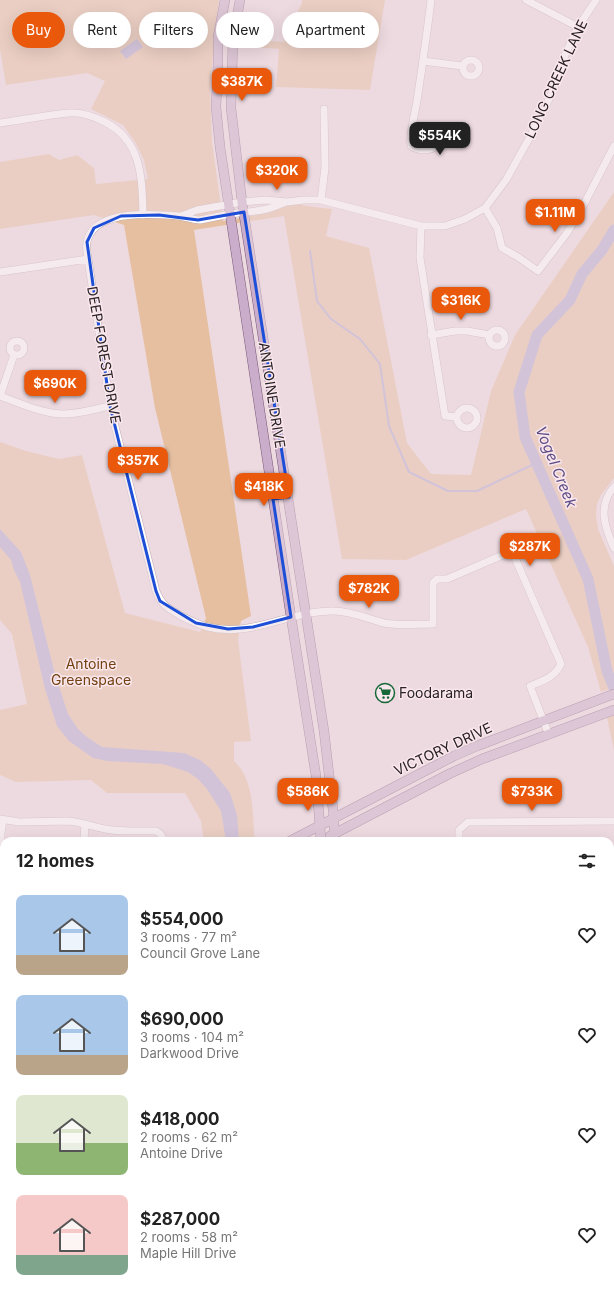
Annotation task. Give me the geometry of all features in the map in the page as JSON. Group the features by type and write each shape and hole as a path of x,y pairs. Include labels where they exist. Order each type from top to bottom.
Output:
{"main road":[{"name":"ANTOINE DRIVE","path":"223,12 225,0"},
{"name":"ANTOINE DRIVE","path":"238,12 240,0"},
{"name":"ANTOINE DRIVE","path":"218,48 216,107 229,209 316,776 320,837"},
{"name":"ANTOINE DRIVE","path":"233,48 231,108 242,202 324,731 334,818 334,837"},
{"path":"216,107 231,108"},
{"path":"242,297 256,294"},
{"path":"256,383 270,381"},
{"path":"273,500 288,497"},
{"path":"304,700 318,695"},
{"name":"VICTORY DRIVE","path":"298,837 470,749 610,695"},
{"name":"VICTORY DRIVE","path":"334,837 449,774 614,710"},
{"path":"412,778 420,789"}],"street":[{"path":"412,129 431,0"},
{"path":"526,0 578,27"},
{"name":"LONG CREEK LANE","path":"229,209 242,202 266,200 287,202 321,200 421,226 445,226 465,219 485,208 506,180 531,135 552,93 565,55 578,27 596,0"},
{"path":"423,61 462,66"},
{"path":"321,200 325,168 324,109"},
{"path":"0,124 70,113 94,117 109,124 120,132 135,153 141,175 143,215"},
{"path":"485,208 497,228 502,248 538,271 567,233 582,208 614,146"},
{"name":"LONG CREEK LANE","path":"105,221 121,216 181,216 197,210 229,209 244,212 268,209 287,202"},
{"name":"DEEP FOREST DRIVE","path":"105,221 94,228 88,238 86,248 110,406 160,601 178,614 209,628 228,629 253,627 306,613 335,610 386,623 403,625 433,624 433,583 437,579 447,579 512,551 561,664 558,671 550,678 530,686 543,721"},
{"path":"421,226 420,258 445,416 457,417"},
{"path":"0,272 88,259"},
{"path":"431,335 455,331 467,331 490,335"},
{"path":"14,355 0,396 39,410 55,413 74,413 110,406"},
{"path":"614,487 605,502 603,516 614,548"},
{"path":"543,721 549,735"},
{"path":"1,837 2,819 19,822 68,820 117,831 156,831 162,837"},
{"path":"458,837 459,830 468,822 614,821"},
{"path":"84,837 85,824"}],"highlighted area":[{"path":"244,212 289,497 273,499 291,617 253,627 228,629 196,623 160,601 156,591 110,406 87,242 94,228 121,216 159,215 198,220"}],"green space":[{"name":"Antoine Greenspace","path":"0,0 219,0 218,12 216,12 216,44 214,44 210,89 212,142 223,221 267,213 296,203 306,206 332,209 326,236 369,248 407,443 431,474 471,475 491,391 515,335 614,192 614,478 601,495 597,504 596,515 598,529 614,566 614,687 601,692 588,647 526,509 406,560 342,559 284,216 194,230 251,616 241,621 238,640 251,741 234,742 234,761 246,778 249,788 253,809 255,837 203,837 201,821 185,793 107,793 91,780 16,782 0,775 0,710 27,704 12,634 0,620 0,442 26,451 59,459 82,455 125,613 200,632 206,618 155,408 124,225 94,215 0,229 0,162 49,154 59,160 77,155 94,168 96,184 148,179 144,160 135,142 123,125 91,109 105,81 87,73 6,85 0,49"},
{"name":"Antoine Greenspace","path":"302,0 385,0 379,36 379,12 298,12"},
{"name":"Antoine Greenspace","path":"274,41 282,42 282,48 377,48 370,90 276,87 279,49 266,48 274,48"},
{"path":"614,715 614,750 607,718"}],"shaded area":[{"path":"137,39 139,42 139,48 142,48 126,59 120,51 124,48 131,48 131,43"},
{"path":"0,529 21,552 30,575 55,674 68,714 78,729 102,747 184,753 200,760 211,769 230,793 237,815 239,837 225,837 221,811 207,789 198,779 188,772 163,764 107,761 93,758 69,741 57,726 45,689 20,582 11,560 0,547"}],"waterway":[{"name":"Vogel Creek","path":"614,230 602,250 582,274 570,300 537,335 519,392 525,437 588,579 607,671 614,688"},
{"path":"310,251 317,301 331,319 360,339 380,364 389,426 409,472 448,491 477,491 536,463"}],"place":[{"name":"Foodarama","path":"385,693"}]}
